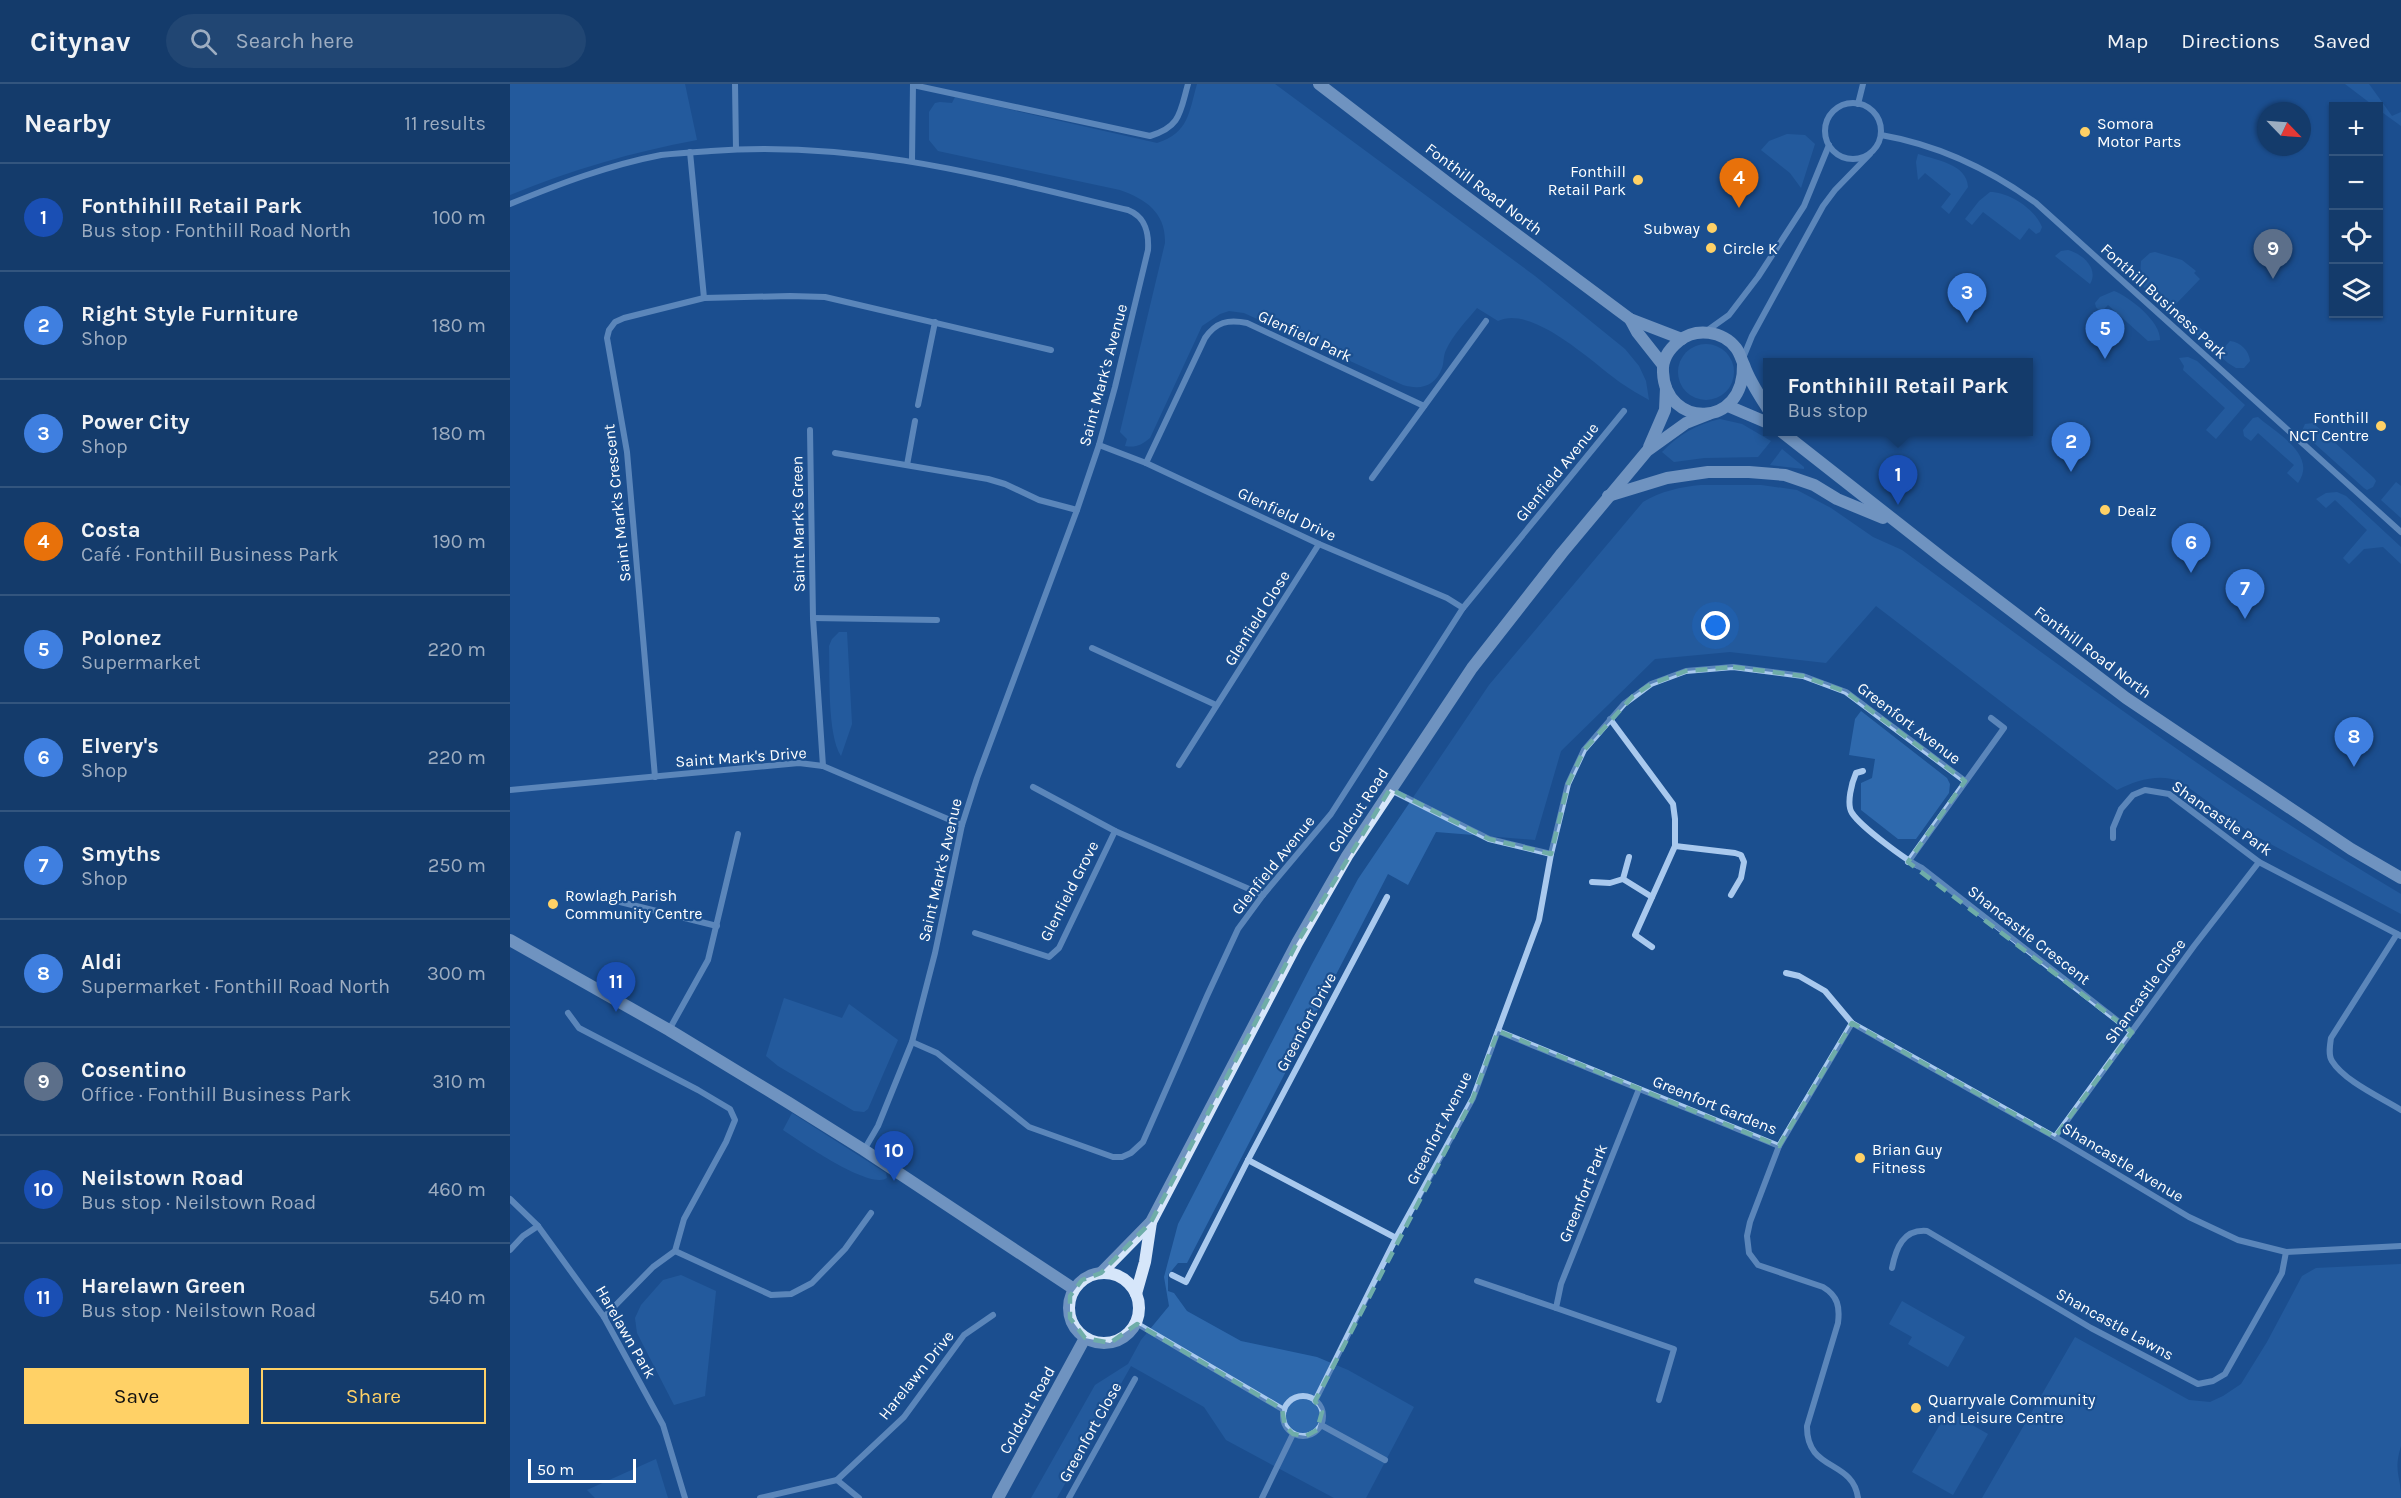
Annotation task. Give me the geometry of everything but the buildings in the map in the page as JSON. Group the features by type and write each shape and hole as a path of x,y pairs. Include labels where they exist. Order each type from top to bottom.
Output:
{"main road":[{"name":"Fonthill Road North","path":"1319,84 1630,319 1682,339"},
{"name":"Fonthill Road North","path":"1630,319 1637,332 1663,365"},
{"path":"1647,451 1665,410 1666,388 1663,365 1665,356 1682,339 1690,335 1705,332 1726,339 1736,348 1763,401"},
{"path":"1647,451 1686,423 1728,406 1741,390 1744,380 1743,362"},
{"path":"1666,388 1672,399 1682,408 1709,414"},
{"path":"1728,406 1763,421"},
{"name":"Fonthill Road North","path":"1787,436 1898,524 2133,703 2341,843 2401,878"},
{"name":"Coldcut Road","path":"1074,1288 1082,1280 1101,1273 1151,1222 1297,944 1347,856 1390,789 1472,668 1608,496 1647,451"},
{"path":"1608,496 1667,478 1708,472 1758,472 1785,475 1814,485 1837,499 1898,524"},
{"path":"510,940 669,1030 864,1150 1074,1288 1068,1303 1070,1318 1073,1326 1086,1338 1095,1342 1110,1343 1125,1336 1136,1323"},
{"name":"Coldcut Road","path":"1136,1323 1138,1314 1136,1294 1145,1262 1151,1222"},
{"path":"1101,1273 1120,1276 1128,1282 1136,1294"},
{"name":"Coldcut Road","path":"998,1498 1086,1338"}],"street":[{"path":"735,84 736,149"},
{"path":"912,160 913,84 1150,136 1164,132 1178,120 1188,84"},
{"path":"1858,104 1863,84"},
{"path":"1743,362 1752,336 1823,206 1835,190 1876,149 1881,135 1881,126 1873,111 1858,104 1845,105 1831,114 1826,122 1825,132 1829,146 1835,153 1852,159 1870,154"},
{"name":"Fonthill Business Park","path":"1881,135 1920,143 1948,153 1990,173 2036,203 2401,532"},
{"path":"1705,332 1729,315 1758,277 1804,206 1829,146"},
{"name":"Saint Mark's Avenue","path":"510,204 559,184 623,164 663,155 736,149 826,150 912,160 1128,210 1134,212 1145,224 1149,235 1148,250 1099,445 962,825 935,952 912,1042 878,1126 864,1150"},
{"path":"690,152 704,298"},
{"name":"Saint Mark's Crescent","path":"655,777 627,452 607,338 615,322 704,298 825,297 1051,350"},
{"path":"1372,478 1486,321"},
{"path":"918,405 935,322"},
{"name":"Glenfield Park","path":"1146,463 1205,338 1215,326 1223,322 1247,323 1424,406"},
{"name":"Glenfield Avenue","path":"912,1042 937,1053 1029,1127 1105,1155 1122,1157 1138,1148 1143,1142 1234,938 1263,895 1331,814 1463,608 1624,411"},
{"path":"907,465 915,421"},
{"name":"Saint Mark's Green","path":"810,430 813,618 823,766"},
{"name":"Glenfield Drive","path":"1099,445 1146,463 1319,544 1447,598 1463,608"},
{"path":"835,453 997,481 1031,497 1077,510"},
{"name":"Glenfield Close","path":"1179,765 1319,544"},
{"path":"813,618 937,620"},
{"path":"1092,648 1216,705"},
{"name":"Greenfort Avenue","path":"1315,1401 1396,1238 1473,1098 1539,920 1551,854 1568,784 1584,750 1633,696 1651,684 1686,671 1733,667 1803,676 1846,693 1965,781"},
{"path":"1908,862 2004,728 1991,718"},
{"path":"1610,719 1673,804 1675,846 1635,935 1652,947"},
{"name":"Saint Mark's Drive","path":"510,790 799,764 823,766 962,825"},
{"name":"Shancastle Crescent","path":"1863,771 1856,772 1853,780 1851,812 1861,823 1908,862 1922,868 2132,1032"},
{"name":"Glenfield Grove","path":"1033,787 1115,831 1263,895"},
{"path":"1390,789 1489,839 1551,854"},
{"name":"Shancastle Park","path":"2112,838 2113,828 2121,809 2133,795 2145,790 2169,794 2259,862 2399,935"},
{"name":"Glenfield Grove","path":"975,933 1049,957 1059,948 1115,831"},
{"path":"669,1030 708,960 738,834"},
{"path":"1675,846 1741,855 1744,862 1741,878 1731,895"},
{"path":"1623,879 1629,856"},
{"name":"Shancastle Close","path":"2055,1137 2259,862"},
{"path":"1592,882 1610,883 1623,879 1652,897"},
{"name":"Greenfort Drive","path":"1172,1275 1186,1282 1387,897"},
{"path":"604,898 717,926"},
{"path":"2399,935 2331,1038 2330,1048 2331,1060 2347,1076 2401,1110"},
{"name":"Shancastle Avenue","path":"1786,973 1799,976 1826,992 1852,1023 2055,1137 2189,1216 2238,1240 2286,1252 2401,1246"},
{"path":"568,1013 579,1028 698,1090 730,1109 735,1120 726,1142 684,1219 675,1251 653,1267 604,1317"},
{"path":"1779,1146 1852,1023"},
{"name":"Greenfort Gardens","path":"1498,1031 1779,1146 1750,1222 1747,1244 1749,1253 1758,1265 1823,1287 1837,1300 1840,1311 1838,1323 1807,1426 1807,1437 1814,1452 1851,1480 1858,1498"},
{"name":"Greenfort Park","path":"1556,1308 1561,1284 1639,1089"},
{"path":"1248,1160 1396,1238"},
{"name":"Harelawn Park","path":"510,1199 538,1226 604,1317 663,1425 685,1498"},
{"path":"675,1251 771,1295 791,1294 812,1282 845,1249 871,1213"},
{"path":"510,1250 523,1236 538,1226"},
{"name":"Shancastle Lawns","path":"1892,1268 1902,1240 1910,1233 1927,1231 2091,1328 2198,1384 2219,1379 2225,1374 2282,1273 2286,1252"},
{"path":"1477,1281 1674,1349 1659,1400"},
{"name":"Harelawn Drive","path":"837,1480 904,1417 964,1335 993,1315"},
{"path":"1136,1323 1284,1410"},
{"name":"Greenfort Close","path":"1069,1498 1134,1379"},
{"path":"1304,1396 1315,1401 1322,1412 1321,1425 1312,1434 1306,1436 1293,1434 1285,1426 1284,1410 1287,1404 1297,1397 1304,1396"},
{"path":"1321,1425 1385,1460"},
{"path":"1262,1498 1293,1434"},
{"path":"760,1498 837,1480 859,1498"}],"highlighted area":[{"path":"1733,667 1803,676 1846,692 1965,781 1908,862 2132,1032 2055,1137 1852,1023 1779,1146 1498,1031 1473,1098 1315,1401 1322,1412 1317,1430 1306,1436 1293,1434 1285,1426 1282,1409 1137,1324 1110,1343 1085,1338 1070,1318 1070,1296 1082,1280 1101,1273 1151,1222 1297,943 1390,789 1489,839 1551,854 1568,784 1584,750 1633,696 1651,684 1686,671"}],"shaded area":[{"path":"510,84 685,84 697,140 602,163 510,195"},
{"path":"1197,84 1275,84 1535,276 1625,349 1639,366 1646,381 1649,400 1621,383 1580,351 1545,328 1512,318 1498,321 1477,308 1449,345 1439,374 1431,383 1421,387 1403,385 1244,313 1229,311 1202,326 1150,438 1132,447 1125,446 1127,439 1120,432 1165,243 1162,223 1158,215 1146,203 1120,190 938,151 929,140 929,112 935,103 952,103 955,97 1157,143 1176,134 1182,127"},
{"path":"2345,84 2369,84 2382,102 2369,102"},
{"path":"2383,103 2392,116 2401,112 2401,126 2383,113"},
{"path":"1787,134 1805,135 1815,144 1801,188 1790,173 1761,150 1769,141"},
{"path":"1918,154 1949,164 1962,173 1966,179 1968,187 1949,214 1941,207 1951,194 1925,173 1918,180 1916,162"},
{"path":"1990,192 2013,198 2027,208 2039,220 2042,227 2040,232 2036,234 2029,228 2020,240 1983,212 1972,225 1965,219 1979,201"},
{"path":"2068,250 2079,255 2088,263 2092,273 2090,284 2055,256 2061,251"},
{"path":"2155,252 2182,260 2196,271 2194,273 2200,279 2175,305 2223,349 2230,341 2244,348 2250,361 2244,368 2236,368 2228,363 2144,288 2140,280 2141,261 2150,253"},
{"path":"2114,291 2128,299 2150,318 2159,333 2160,340 2148,341 2108,305 2101,312 2096,307 2095,303 2100,297"},
{"path":"1706,344 1717,346 1726,352 1732,361 1734,372 1732,383 1726,392 1717,398 1706,400 1695,398 1686,392 1680,383 1678,372 1680,361 1686,352 1695,346"},
{"path":"2188,357 2197,361 2245,405 2216,439 2206,430 2225,408 2183,370 2184,366 2179,358"},
{"path":"2258,417 2284,438 2299,454 2303,463 2303,473 2298,483 2287,473 2294,465 2258,433 2251,441 2244,436 2243,430 2253,418"},
{"path":"1720,419 1742,424 1771,441 1758,457 1704,458 1674,462 1662,452 1688,431"},
{"path":"2313,423 2374,478 2376,481 2373,487 2367,490 2364,488 2304,434 2302,431 2305,424"},
{"path":"1782,449 1804,467 1804,469 1770,465"},
{"path":"2396,482 2401,486 2401,518 2381,500"},
{"path":"1701,485 1761,485 1797,490 1831,508 1873,537 1902,550 2210,772 2336,855 2401,894 2401,914 2252,834 2181,782 2165,778 2149,779 2117,790 1876,606 1826,663 1730,652 1655,659 1561,751 1535,840 1436,832 1408,885 1388,874 1187,1263 1178,1263 1168,1275 1168,1291 1174,1293 1187,1311 1241,1341 1317,1357 1348,1370 1414,1407 1366,1498 1334,1498 1226,1440 1204,1407 1131,1366 1057,1498 1031,1498 1095,1385 1128,1364 1141,1340 1169,1306 1164,1277 1178,1224 1358,879 1489,685 1643,502 1671,490"},
{"path":"2337,492 2346,496 2401,547 2401,564 2383,547 2364,549 2349,564 2343,558 2367,530 2335,500 2326,508 2316,499 2326,493"},
{"path":"839,632 847,632 852,724 841,756 833,734 831,719 829,646"},
{"path":"1861,711 1947,778 1950,784 1949,793 1916,839 1898,839 1861,810 1861,783 1872,778 1875,759 1849,755 1855,719"},
{"path":"784,998 842,1018 849,1004 898,1040 868,1109 864,1112 854,1111 778,1066 766,1056"},
{"path":"792,1113 886,1173 887,1178 878,1180 851,1171 783,1130"},
{"path":"2401,1264 2401,1446 2397,1468 2401,1498 1982,1498 2075,1337 2189,1400 2210,1402 2241,1384 2267,1342 2302,1276 2316,1268"},
{"path":"681,1275 716,1291 705,1396 674,1405 637,1333 635,1318 641,1305 663,1280"},
{"path":"1902,1301 1965,1337 1948,1367 1908,1344 1912,1337 1889,1324"},
{"path":"1948,1411 1988,1434 1953,1495 1912,1472"},
{"path":"656,1459 668,1498 595,1498 587,1490"}],"place":[{"name":"Somora Motor Parts","path":"2085,132"},
{"name":"Fonthill Retail Park","path":"1638,180"},
{"name":"Costa","path":"1739,208"},
{"name":"Subway","path":"1712,228"},
{"name":"Circle K","path":"1711,248"},
{"name":"Cosentino","path":"2273,279"},
{"name":"Power City","path":"1967,323"},
{"name":"Polonez","path":"2105,359"},
{"name":"Fonthill NCT Centre","path":"2381,426"},
{"name":"Right Style Furniture","path":"2071,472"},
{"name":"Fonthihill Retail Park","path":"1898,505"},
{"name":"Dealz","path":"2105,510"},
{"name":"Elvery's","path":"2191,573"},
{"name":"Smyths","path":"2245,619"},
{"name":"Aldi","path":"2354,767"},
{"name":"Rowlagh Parish Community Centre","path":"553,904"},
{"name":"Harelawn Green","path":"616,1012"},
{"name":"Brian Guy Fitness","path":"1860,1158"},
{"name":"Neilstown Road","path":"894,1181"},
{"name":"Quarryvale Community and Leisure Centre","path":"1916,1408"}]}
